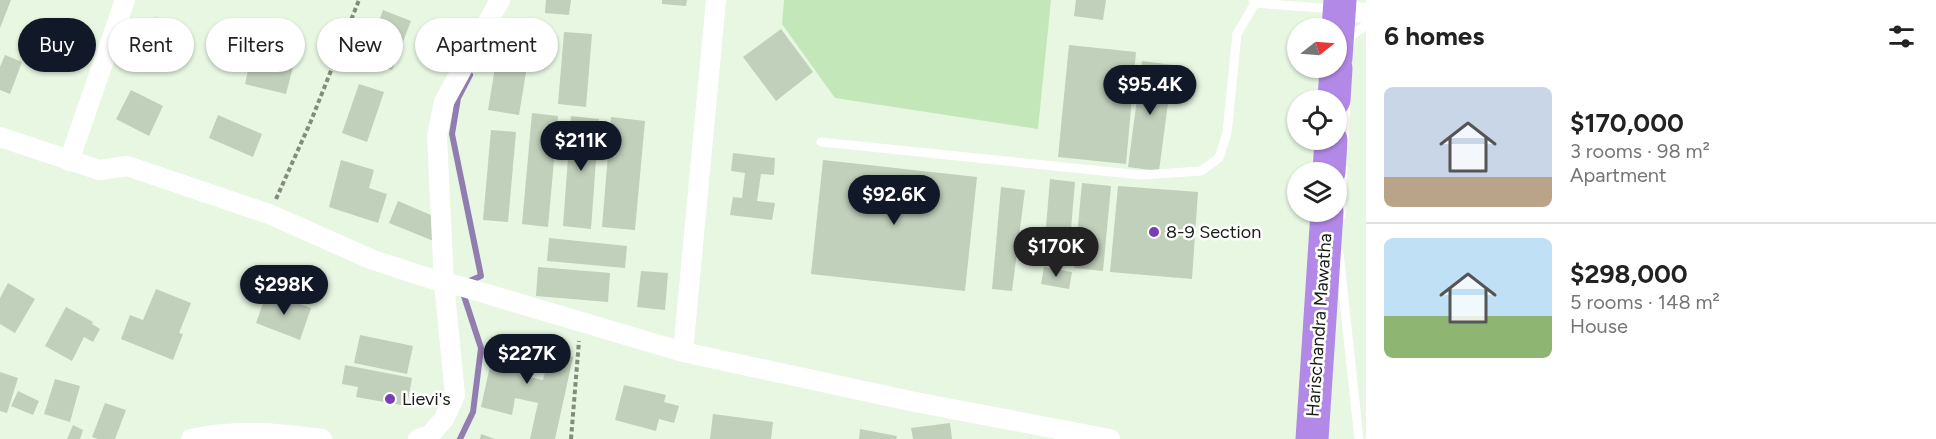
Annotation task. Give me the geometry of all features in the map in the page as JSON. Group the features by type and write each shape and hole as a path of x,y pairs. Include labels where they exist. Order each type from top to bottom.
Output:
{"highway":[{"path":"1347,43 1353,12"},
{"name":"Harischandra Mawatha","path":"1312,439 1335,227"}],"street":[{"path":"69,161 125,0"},
{"path":"418,439 430,435 444,419 455,394 444,283 436,136 444,102 500,0"},
{"path":"684,352 716,0"},
{"path":"0,137 99,170 127,166 269,214 374,260 444,283 684,352 915,402 1110,439"},
{"path":"191,439 212,434 282,433 322,439"}],"lane":[{"path":"821,142 1141,175 1201,171 1219,158 1227,133 1237,34 1254,2 1353,12"},
{"path":"1341,78 1335,227 1359,439"}],"path":[{"path":"269,214 311,122 359,0"},
{"path":"571,439 580,321"}],"green space":[{"path":"784,0 1051,0 1038,129 835,98 782,24"}],"building":[{"path":"0,0 11,0 0,28"},
{"path":"546,0 571,0 569,15 545,13"},
{"path":"662,0 687,0 686,6 662,4"},
{"path":"1076,0 1106,0 1103,20 1074,16"},
{"path":"383,10 411,21 403,42 403,18 380,18"},
{"path":"781,29 813,72 776,101 743,57"},
{"path":"564,32 592,34 586,107 558,104"},
{"path":"1069,45 1136,52 1126,164 1058,157"},
{"path":"5,55 18,60 18,72 10,94 0,90 0,67"},
{"path":"1142,61 1173,65 1159,171 1128,167"},
{"path":"248,72 292,72 286,94 245,84"},
{"path":"494,72 526,72 519,115 488,110"},
{"path":"359,84 384,92 367,142 342,133"},
{"path":"131,90 163,106 149,136 116,119"},
{"path":"532,113 558,116 548,227 522,224"},
{"path":"218,115 262,134 253,157 209,138"},
{"path":"571,116 599,119 591,229 563,226"},
{"path":"611,117 645,121 635,230 602,227"},
{"path":"491,130 516,132 508,222 483,220"},
{"path":"733,153 775,158 774,175 761,174 757,201 775,203 772,220 730,215 733,197 742,198 745,173 731,171"},
{"path":"341,160 374,170 369,188 387,194 378,223 329,207"},
{"path":"823,160 977,177 965,291 811,274"},
{"path":"1050,179 1075,182 1068,265 1043,263"},
{"path":"1082,183 1111,186 1103,271 1074,268"},
{"name":"8-9 Section","path":"1118,186 1198,192 1192,279 1110,272"},
{"path":"1001,187 1025,190 1012,291 992,289"},
{"path":"398,201 445,221 436,242 389,223"},
{"path":"549,238 627,246 625,268 547,261"},
{"path":"538,267 610,273 608,302 536,296"},
{"path":"1044,267 1072,272 1069,289 1041,284"},
{"path":"641,271 668,273 665,310 637,307"},
{"path":"8,283 35,299 15,333 0,324 0,298"},
{"path":"156,289 191,303 179,333 183,334 173,360 121,339 130,315 143,320"},
{"path":"267,292 311,308 300,340 256,323"},
{"path":"66,307 93,322 92,324 100,329 93,342 84,337 72,361 45,346"},
{"path":"497,334 528,340 520,375 543,380 550,352 573,357 555,439 530,439 538,403 515,398 512,415 481,407"},
{"path":"360,335 413,346 407,374 354,363"},
{"path":"345,365 412,378 407,406 356,397 358,387 342,384"},
{"path":"0,372 18,378 7,413 0,411"},
{"path":"55,379 80,386 70,422 44,414"},
{"path":"624,385 666,395 664,402 679,406 674,423 659,419 656,431 615,420"},
{"path":"18,391 39,401 33,415 11,406"},
{"path":"105,403 126,410 115,439 92,437"},
{"path":"713,414 773,422 771,439 710,439"},
{"path":"950,423 952,439 913,439 911,428"},
{"path":"73,425 83,430 80,439 67,439"},
{"path":"860,429 897,436 896,439 859,439"},
{"path":"481,434 495,439 480,439"}],"waterway":[{"path":"465,283 481,276 452,134 458,98 470,75"},
{"path":"460,439 473,412 481,348 462,290"}],"place":[{"name":"8-9 Section","path":"1154,232"},
{"name":"Lievi's","path":"390,399"}]}
